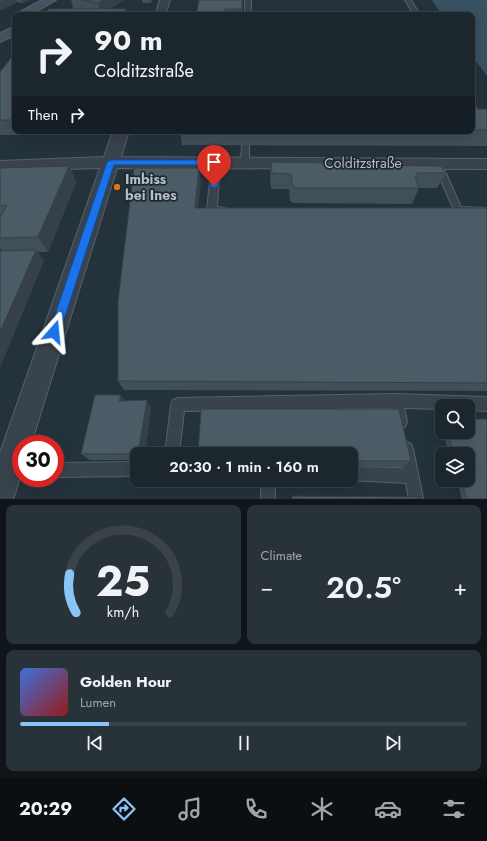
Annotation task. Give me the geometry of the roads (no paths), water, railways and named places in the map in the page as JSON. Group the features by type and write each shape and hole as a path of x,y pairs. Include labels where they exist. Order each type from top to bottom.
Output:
{"street":[{"path":"161,12 165,0"},
{"path":"30,12 56,2"},
{"path":"44,12 56,2"},
{"path":"0,27 12,21"},
{"path":"0,38 12,32"},
{"path":"25,435 120,134"},
{"name":"Colditzstraße","path":"0,166 111,162 487,164"},
{"path":"0,495 12,473"}],"lane":[{"path":"248,0 248,12"},
{"path":"408,0 415,12"},
{"path":"244,162 245,145"},
{"path":"216,162 212,210 228,210"},
{"path":"437,163 454,210 487,211"},
{"path":"396,401 416,499"},
{"path":"173,447 178,405 396,401 487,404"},
{"path":"64,470 130,469"},
{"path":"358,474 412,476"},
{"path":"268,487 268,499"}],"water":[{"path":"432,0 487,0 487,76 475,60 475,12 440,12"}],"place":[{"name":"Imbiss bei Ines","path":"117,187"}]}
